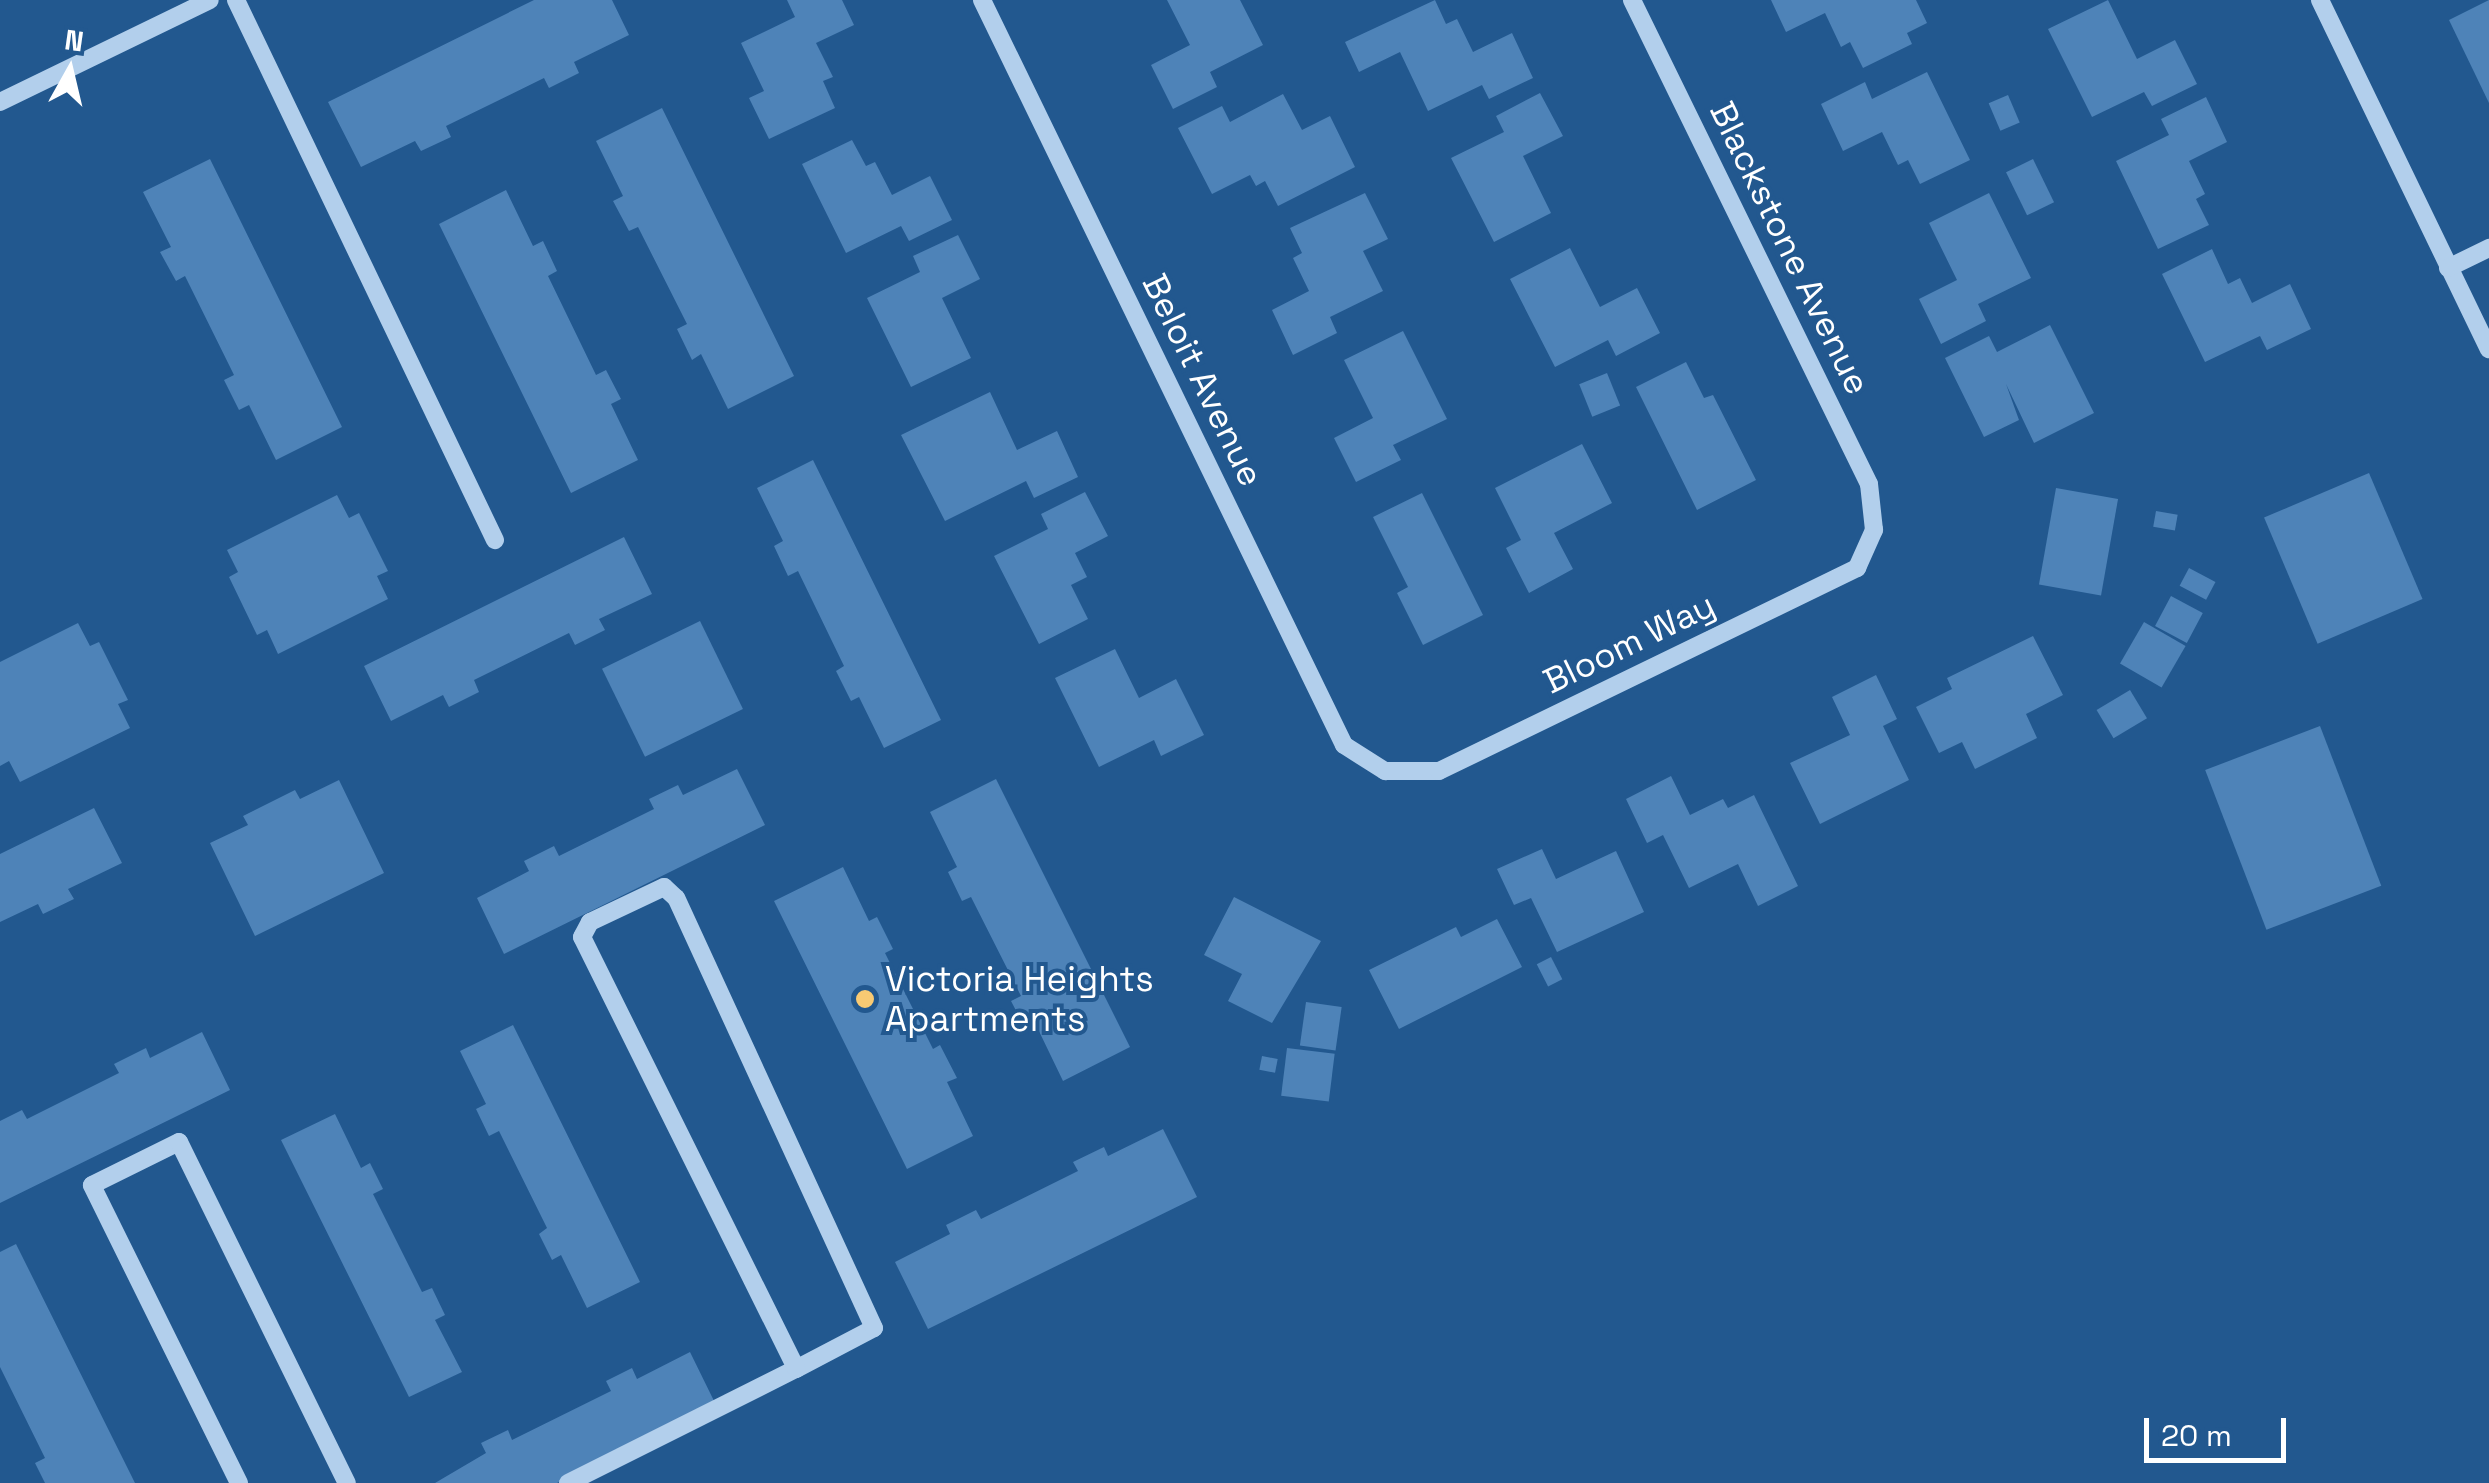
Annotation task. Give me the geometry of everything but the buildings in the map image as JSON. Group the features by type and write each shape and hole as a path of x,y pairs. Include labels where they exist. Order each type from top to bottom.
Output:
{"street":[{"path":"0,102 210,0"},
{"path":"236,0 495,540"},
{"name":"Beloit Avenue","path":"982,0 1344,746 1385,771"},
{"name":"Blackstone Avenue","path":"1632,0 1869,484 1874,530"},
{"path":"2320,0 2489,348"},
{"path":"2448,268 2489,248"},
{"name":"Bloom Way","path":"1385,771 1439,771 1857,568 1874,530"},
{"path":"568,1483 796,1369 874,1328 676,898 664,887 590,922 582,937 796,1369"},
{"path":"239,1483 92,1185 179,1142 346,1483"}],"place":[{"name":"Victoria Heights Apartments","path":"865,999"}]}
